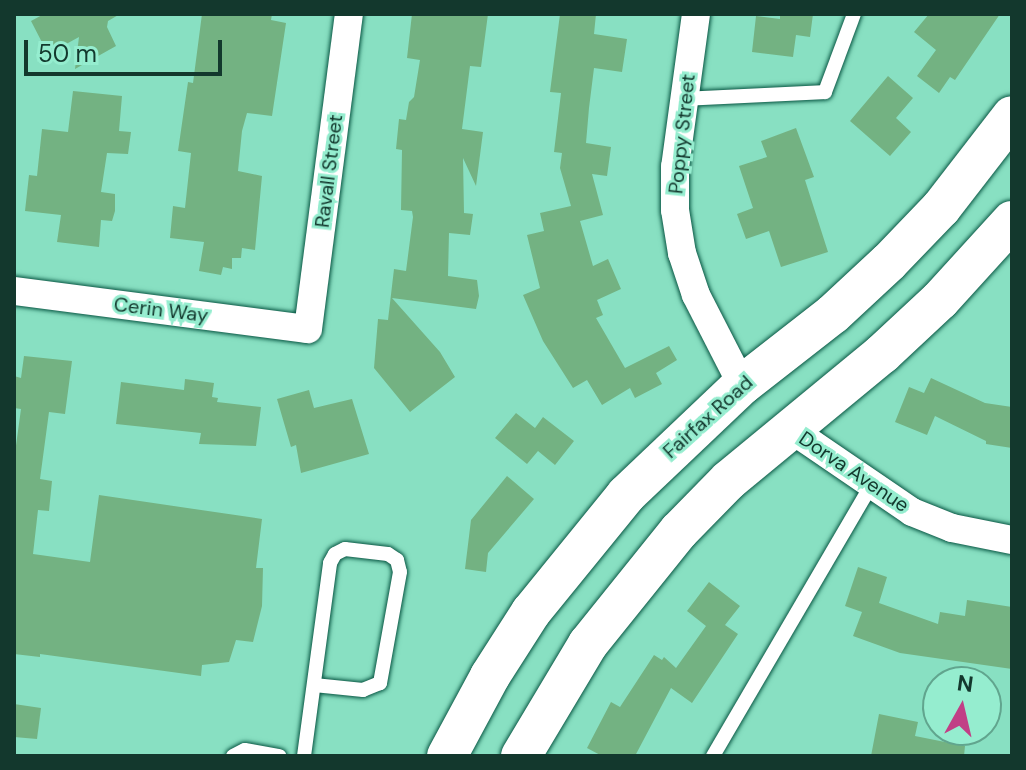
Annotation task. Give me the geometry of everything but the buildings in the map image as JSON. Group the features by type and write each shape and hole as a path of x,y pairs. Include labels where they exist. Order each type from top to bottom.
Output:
{"main road":[{"name":"Fairfax Road","path":"447,756 490,676 576,552 679,441 742,385 833,314 889,262 941,208 1012,116"},
{"path":"521,756 580,656 631,586 729,480 882,354 940,300 1012,221"}],"street":[{"name":"Ravall Street","path":"308,329 349,14"},
{"name":"Poppy Street","path":"696,14 675,167 675,210 682,253 696,295 742,385"},
{"name":"Cerin Way","path":"14,291 308,329"},
{"name":"Dorva Avenue","path":"789,428 912,512 952,528 1012,540"}],"lane":[{"path":"684,99 825,92 854,14"},
{"path":"713,756 871,486"},
{"path":"304,756 330,563 335,554 345,549 388,554 397,560 400,572 380,683 363,690 314,685"},
{"path":"233,756 245,750 279,756"}]}
